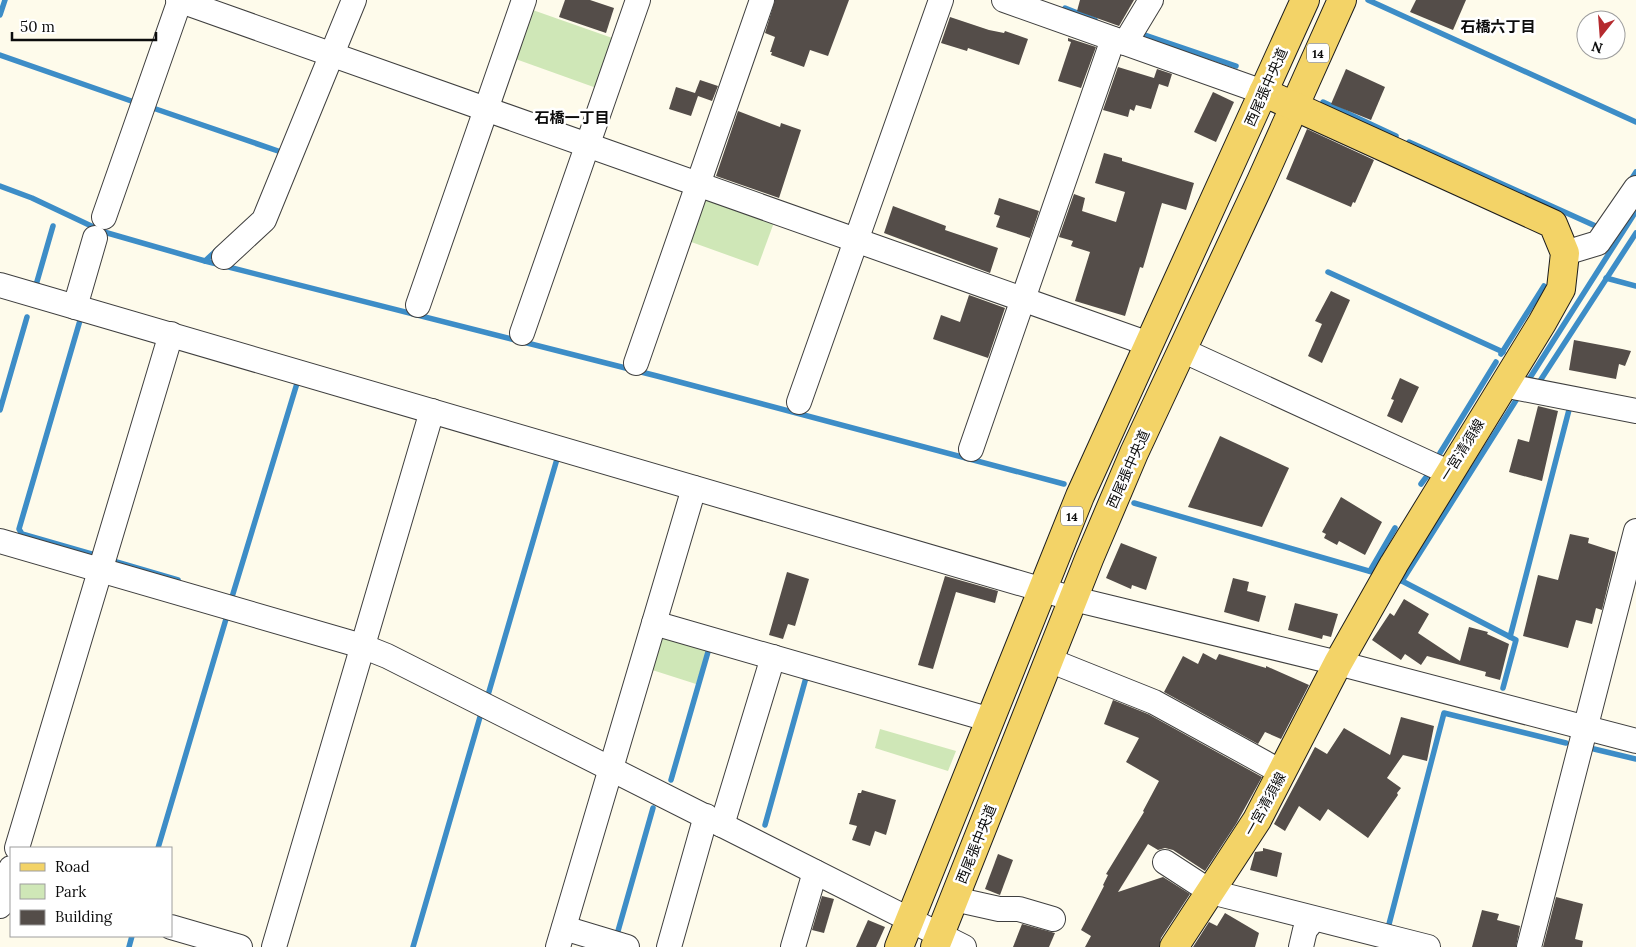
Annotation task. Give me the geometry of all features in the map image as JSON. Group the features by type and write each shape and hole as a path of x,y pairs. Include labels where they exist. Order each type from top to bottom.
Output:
{"main road":[{"name":"西尾張中央道","path":"899,947 992,720 1080,496 1305,0"},
{"name":"西尾張中央道","path":"937,941 1134,453 1295,106 1342,0"},
{"name":"一宮清須線","path":"1174,947 1257,820 1338,663 1448,472 1515,388 1561,289 1565,253 1553,224 1263,92"}],"street":[{"path":"74,307 179,0 1149,344"},
{"path":"224,257 264,220 354,0"},
{"path":"418,305 524,0"},
{"path":"522,333 638,0"},
{"path":"636,363 762,0"},
{"path":"798,402 941,0"},
{"path":"1004,0 1059,9 1119,41 1263,92"},
{"path":"971,448 1023,299 1119,41 1151,0"},
{"path":"1565,253 1598,243 1636,188"},
{"path":"0,285 1074,599 1338,663 1636,741"},
{"path":"17,847 171,334"},
{"path":"1182,350 1448,472"},
{"path":"1515,388 1636,410"},
{"path":"274,947 432,411"},
{"path":"627,947 561,938 694,488"},
{"path":"1529,947 1636,531"},
{"path":"0,541 362,646 387,656 910,919 937,941 964,947"},
{"path":"654,622 992,720"},
{"path":"669,947 773,657"},
{"path":"1049,660 1154,702 1282,773"},
{"path":"1165,862 1211,892 1428,947"},
{"path":"793,947 815,872"},
{"path":"0,906 8,875"},
{"path":"954,899 998,909 1019,909 1053,919"},
{"path":"1301,947 1305,930 1314,919"},
{"path":"172,926 240,947"}],"green space":[{"path":"527,8 618,40 602,90 510,57"},
{"path":"698,196 776,217 758,266 683,239"},
{"path":"656,632 708,647 696,684 646,668"},
{"path":"880,729 956,751 948,771 875,748"}],"building":[{"path":"565,0 590,0 614,8 606,33 559,17"},
{"path":"775,0 849,0 828,56 810,50 804,67 771,55 772,52 770,52 775,37 765,33"},
{"path":"1080,0 1134,0 1119,26 1077,11"},
{"path":"1416,0 1466,0 1453,30 1410,12"},
{"path":"950,17 989,30 1004,33 1005,31 1028,39 1019,65 968,48 967,51 941,43"},
{"path":"1068,38 1096,47 1081,88 1058,81 1071,42 1068,41"},
{"path":"1118,67 1154,78 1157,69 1172,74 1168,87 1159,84 1151,109 1136,105 1134,111 1130,109 1128,117 1103,110"},
{"path":"1346,69 1385,87 1371,120 1331,104"},
{"path":"700,80 718,86 712,101 698,96 691,116 669,109 676,87 695,93"},
{"path":"1213,92 1234,102 1216,142 1194,132"},
{"path":"738,111 780,127 781,123 801,130 779,198 716,176"},
{"path":"1307,129 1374,160 1355,203 1353,202 1351,207 1286,179"},
{"path":"1104,153 1122,158 1122,161 1194,183 1186,210 1162,203 1143,268 1140,267 1125,316 1075,301 1090,252 1071,246 1073,241 1059,237 1074,194 1085,198 1082,211 1116,222 1125,192 1095,183"},
{"path":"999,198 1039,211 1030,238 996,227 1000,216 994,214"},
{"path":"893,206 946,226 945,230 998,248 990,273 884,233"},
{"path":"1331,291 1350,300 1322,363 1308,356 1322,324 1315,321"},
{"path":"969,295 1005,308 988,358 933,339 941,315 960,322"},
{"path":"1574,340 1631,351 1625,366 1619,364 1616,379 1569,370"},
{"path":"1400,378 1419,387 1402,423 1387,416 1394,400 1391,399"},
{"path":"1538,406 1558,411 1542,481 1509,472 1518,439 1529,442"},
{"path":"1220,436 1289,468 1262,527 1188,507"},
{"path":"1341,497 1382,522 1365,555 1339,541 1337,545 1324,538 1326,534 1322,532"},
{"path":"1570,534 1589,538 1588,543 1616,552 1602,610 1596,608 1592,624 1576,620 1568,648 1523,636 1538,575 1558,580"},
{"path":"1121,543 1157,557 1146,590 1132,585 1131,589 1106,578"},
{"path":"787,572 809,579 795,626 788,624 783,639 769,635"},
{"path":"945,576 998,591 995,603 956,592 933,669 918,665"},
{"path":"1233,578 1249,582 1247,591 1266,596 1259,622 1224,612"},
{"path":"1404,599 1429,614 1418,633 1460,661 1469,627 1488,632 1487,634 1509,644 1500,680 1485,676 1486,672 1427,656 1421,665 1405,654 1401,660 1372,640 1390,613 1394,616"},
{"path":"1295,603 1338,614 1331,637 1323,635 1322,639 1288,630"},
{"path":"1203,653 1216,660 1219,654 1266,668 1266,666 1309,685 1281,739 1265,732 1258,744 1164,692 1183,656 1198,664"},
{"path":"1113,700 1148,714 1262,777 1236,824 1205,871 1173,850 1165,848 1158,850 1148,844 1118,892 1163,877 1190,894 1161,938 1159,947 1085,947 1091,936 1081,930 1104,886 1108,875 1106,874 1144,812 1159,781 1126,762 1139,738 1104,724"},
{"path":"1401,717 1434,726 1427,761 1403,755 1387,778 1401,788 1368,838 1328,809 1320,821 1299,806 1285,831 1274,824 1315,747 1327,754 1344,728 1390,755"},
{"path":"862,790 896,800 886,835 875,831 870,846 852,840 857,826 849,824 858,793 861,793"},
{"path":"1263,848 1282,853 1277,877 1250,870 1255,852 1263,851"},
{"path":"998,854 1013,860 1000,895 985,889"},
{"path":"822,896 834,899 824,933 812,930"},
{"path":"1556,897 1583,904 1575,939 1583,941 1582,947 1543,947"},
{"path":"1482,910 1499,914 1497,920 1520,926 1516,947 1472,947"},
{"path":"1225,913 1259,933 1255,947 1193,947 1209,922 1217,926"},
{"path":"868,920 885,927 876,947 856,947"},
{"path":"1022,924 1055,933 1049,947 1013,947"}],"waterway":[{"path":"0,15 5,0"},
{"path":"1368,0 1636,122"},
{"path":"1065,8 1095,20"},
{"path":"1139,33 1236,66"},
{"path":"0,55 137,103"},
{"path":"1323,102 1396,136"},
{"path":"150,107 281,152"},
{"path":"1409,142 1600,228"},
{"path":"1629,183 1636,172"},
{"path":"0,186 32,198 104,232 205,261 657,376 1064,484"},
{"path":"1526,384 1636,211"},
{"path":"31,284 36,285 53,226"},
{"path":"1538,384 1636,233"},
{"path":"205,261 218,249"},
{"path":"1328,272 1503,352"},
{"path":"1606,278 1636,286"},
{"path":"1501,354 1544,286"},
{"path":"0,410 27,317"},
{"path":"81,317 19,529 22,534 95,555"},
{"path":"1440,453 1496,362"},
{"path":"232,597 298,380"},
{"path":"1395,579 1402,581 1520,394"},
{"path":"1510,637 1570,406"},
{"path":"488,695 557,459"},
{"path":"1421,484 1427,476"},
{"path":"1134,503 1379,574"},
{"path":"1370,571 1395,528"},
{"path":"113,561 178,580"},
{"path":"1402,581 1516,640 1503,688"},
{"path":"158,847 226,619"},
{"path":"671,780 710,645"},
{"path":"765,825 807,674"},
{"path":"1385,927 1388,928 1444,713 1566,743"},
{"path":"413,947 480,717"},
{"path":"1594,749 1636,759"},
{"path":"616,938 653,808"},
{"path":"129,947 132,937"}],"district":[{"name":"石橋六丁目","path":"1498,26"},
{"name":"石橋一丁目","path":"572,117"}]}
